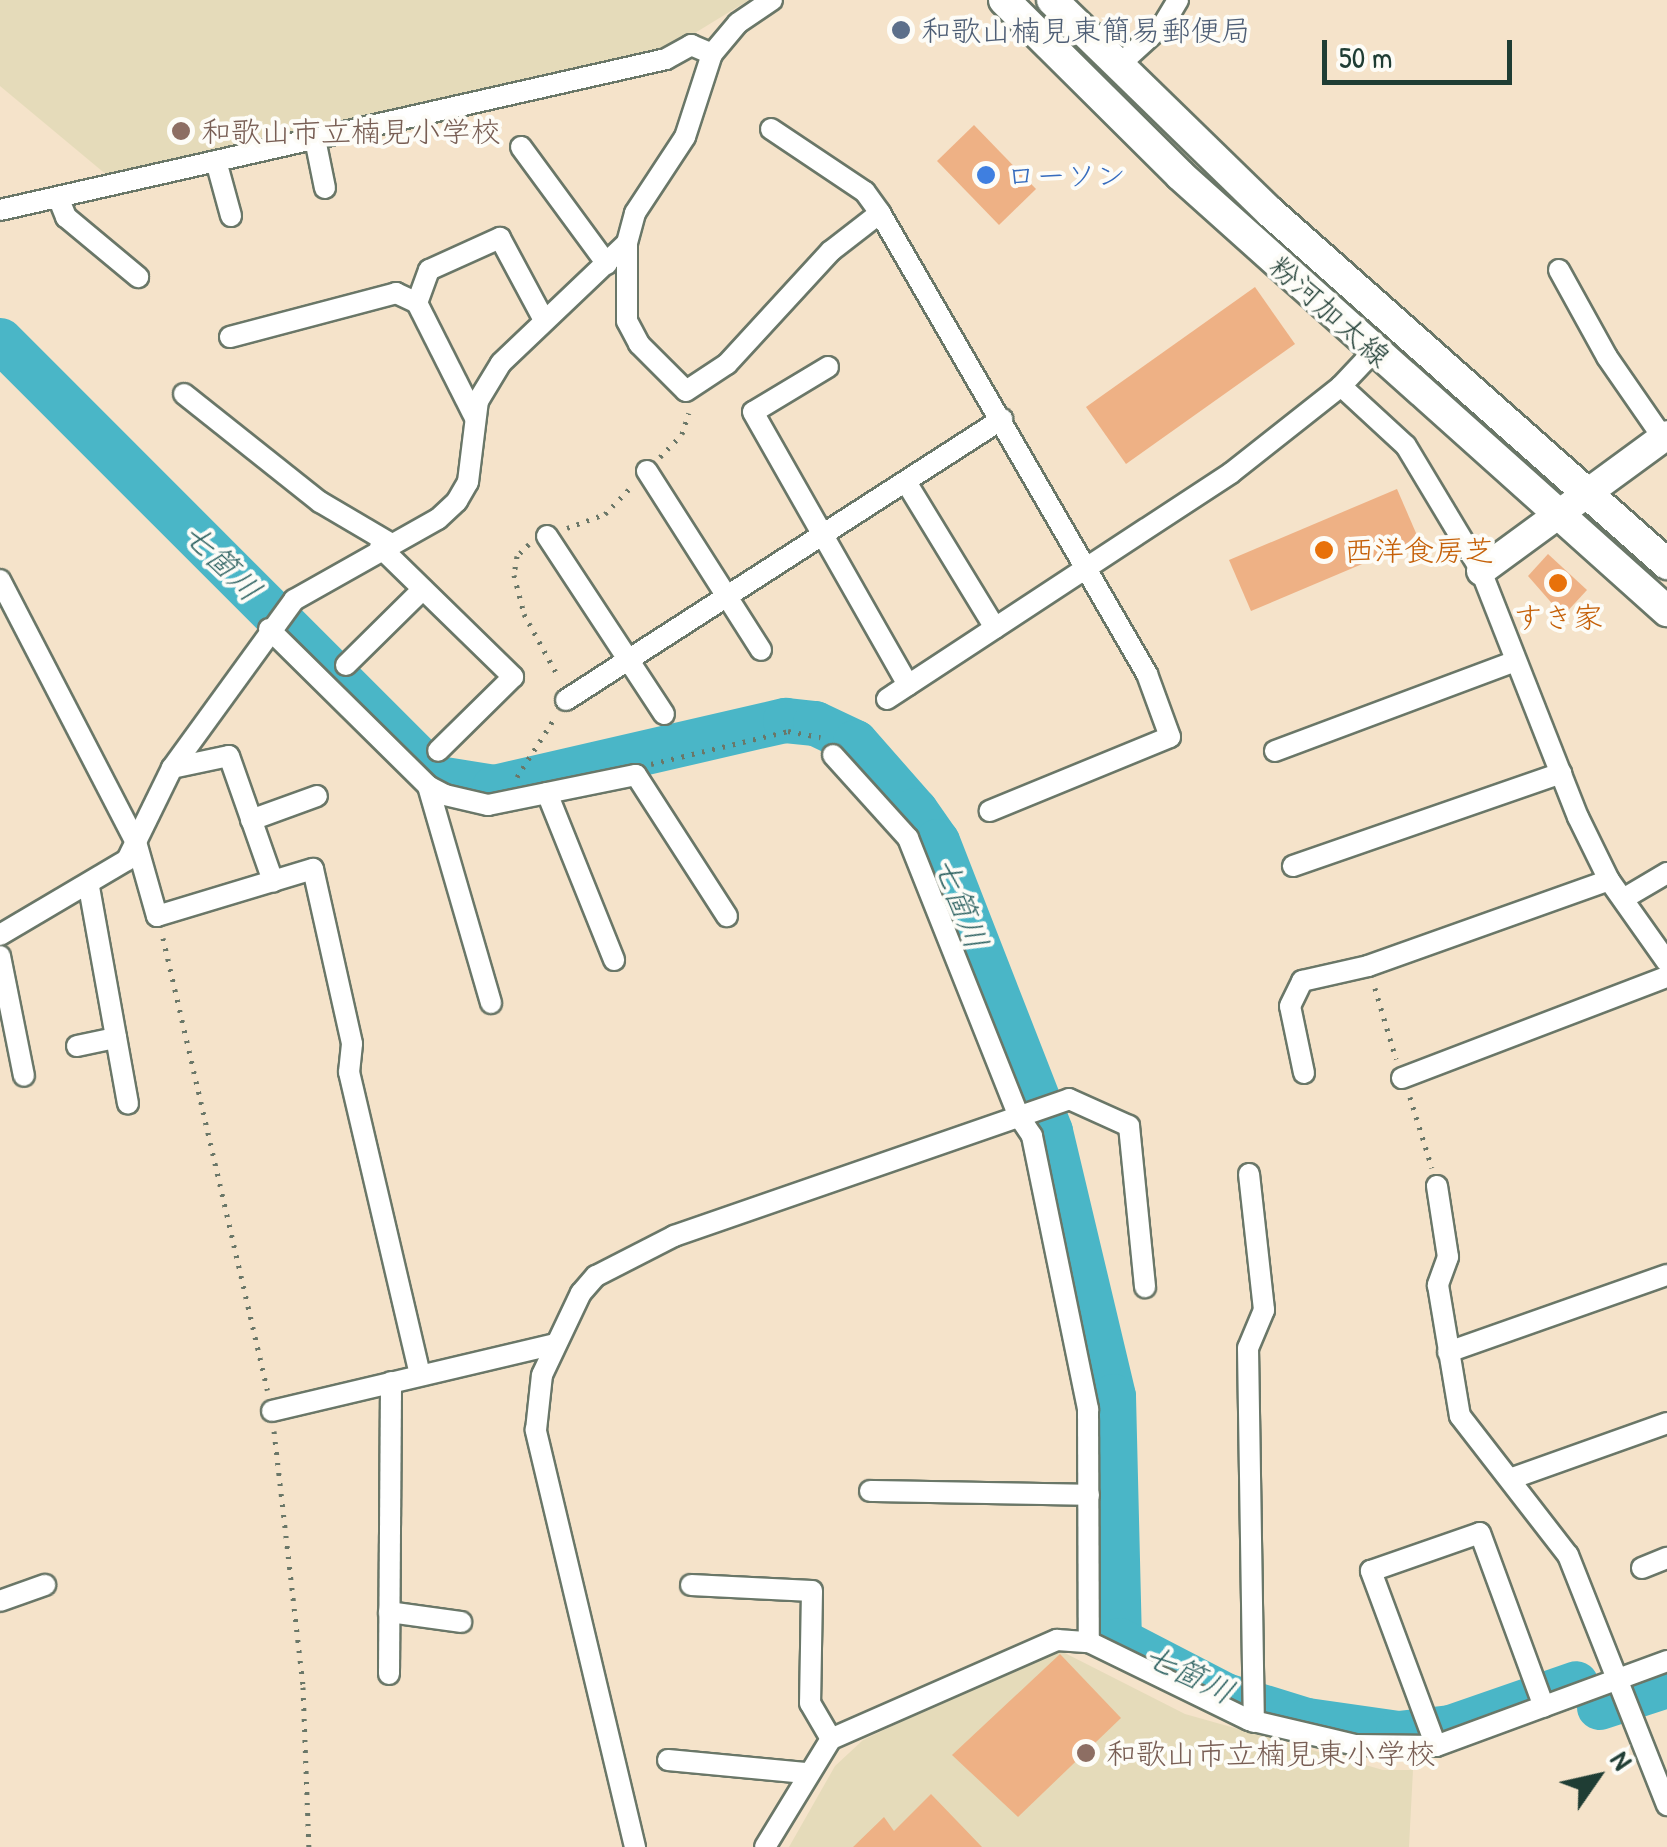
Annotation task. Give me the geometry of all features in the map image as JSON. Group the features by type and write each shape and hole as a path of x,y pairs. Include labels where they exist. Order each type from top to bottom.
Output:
{"main road":[{"name":"粉河加太線","path":"1004,0 1180,175 1557,517 1667,611"},
{"name":"粉河加太線","path":"1052,0 1270,212 1667,564"}],"street":[{"path":"772,0 738,23 712,54 685,137 635,213 627,244 627,321 639,344 686,391 727,364 831,251 880,213"},
{"path":"1119,66 1163,25 1178,0"},
{"path":"0,210 666,59 691,46 712,54"},
{"path":"771,129 865,192 880,213 1147,674 1170,737 990,811"},
{"path":"315,139 325,188"},
{"path":"521,147 607,264"},
{"path":"216,161 232,216"},
{"path":"58,197 66,217 138,277"},
{"path":"417,302 430,270 500,238 544,320"},
{"path":"0,935 88,887 127,860 172,768 276,621 384,545 438,519 456,501 468,482 474,416 501,363 627,244"},
{"path":"1480,570 1665,436 1606,357 1559,270"},
{"path":"230,337 396,292 417,302 474,416"},
{"path":"887,699 1231,472 1342,386 1374,351"},
{"path":"828,367 753,412 908,685"},
{"path":"1342,386 1406,446 1480,570 1608,880 1666,962 1402,1078"},
{"path":"184,394 320,502 384,545 422,589 513,676 438,751"},
{"path":"566,700 1002,418"},
{"path":"646,471 761,650"},
{"path":"906,482 995,628"},
{"path":"547,536 664,714"},
{"path":"0,580 136,842 158,916 313,869 352,1044 348,1072 420,1375"},
{"path":"346,665 422,589"},
{"path":"276,621 428,786 491,1004"},
{"path":"1275,752 1516,661"},
{"path":"828,747 908,838 1035,1110 1032,1136 1088,1409 1090,1642"},
{"path":"172,768 229,756 272,881"},
{"path":"1293,866 1561,773"},
{"path":"428,786 488,805 636,775 727,916"},
{"path":"548,793 614,960"},
{"path":"251,820 317,796"},
{"path":"1622,900 1667,874"},
{"path":"1304,1073 1290,1006 1302,982 1368,966 1608,880"},
{"path":"88,887 128,1104"},
{"path":"0,956 24,1076"},
{"path":"77,1046 116,1038"},
{"path":"636,1847 536,1430 542,1375 555,1344 596,1276 674,1236 1069,1099 1129,1126 1145,1288"},
{"path":"1249,1174 1264,1310 1248,1348 1254,1709"},
{"path":"1437,1186 1447,1238 1438,1285 1460,1416 1568,1555 1667,1805"},
{"path":"1448,1352 1667,1274"},
{"path":"272,1410 555,1344"},
{"path":"389,1674 391,1382"},
{"path":"1510,1479 1667,1422"},
{"path":"870,1491 1090,1496"},
{"path":"1434,1742 1371,1571 1480,1532 1543,1704"},
{"path":"1642,1568 1667,1558"},
{"path":"692,1585 812,1591 810,1703 831,1739"},
{"path":"0,1601 45,1586"},
{"path":"389,1612 462,1622"},
{"path":"765,1847 805,1773 831,1739 1026,1648 1090,1642 1133,1669 1356,1745 1434,1742 1543,1704 1621,1695 1667,1662"},
{"path":"668,1760 805,1773"}],"path":[{"path":"636,775 651,764 788,732 828,747"},
{"path":"158,916 272,1410 302,1687 309,1847"}],"shaded area":[{"name":"和歌山市立楠見小学校","path":"0,0 749,0 667,50 108,176 0,86"},
{"name":"和歌山市立楠見東小学校","path":"1055,1648 1185,1714 1383,1770 1413,1770 1409,1847 789,1847 835,1766 863,1740"}],"building":[{"name":"ローソン","path":"974,125 1036,189 999,225 937,161"},
{"path":"1255,287 1295,344 1126,464 1086,407"},
{"name":"西洋食房芝","path":"1397,489 1419,540 1251,611 1229,560"},
{"name":"すき家","path":"1548,554 1587,590 1563,616 1528,576"},
{"path":"1060,1654 1121,1718 1018,1817 952,1755"},
{"path":"931,1794 982,1847 853,1847 884,1817 894,1831"}],"waterway":[{"name":"七箇川","path":"0,340 438,778 494,787 785,720 815,723 855,742 915,810 937,841 1050,1131 1113,1396 1119,1640 1225,1695 1307,1720 1398,1733 1450,1727 1576,1683"},
{"name":"七箇川","path":"1599,1707 1667,1685"}],"place":[{"name":"和歌山楠見東簡易郵便局","path":"901,30"},
{"name":"和歌山市立楠見小学校","path":"181,131"},
{"name":"ローソン","path":"986,175"},
{"name":"西洋食房芝","path":"1324,550"},
{"name":"すき家","path":"1558,583"},
{"name":"和歌山市立楠見東小学校","path":"1086,1753"}]}
